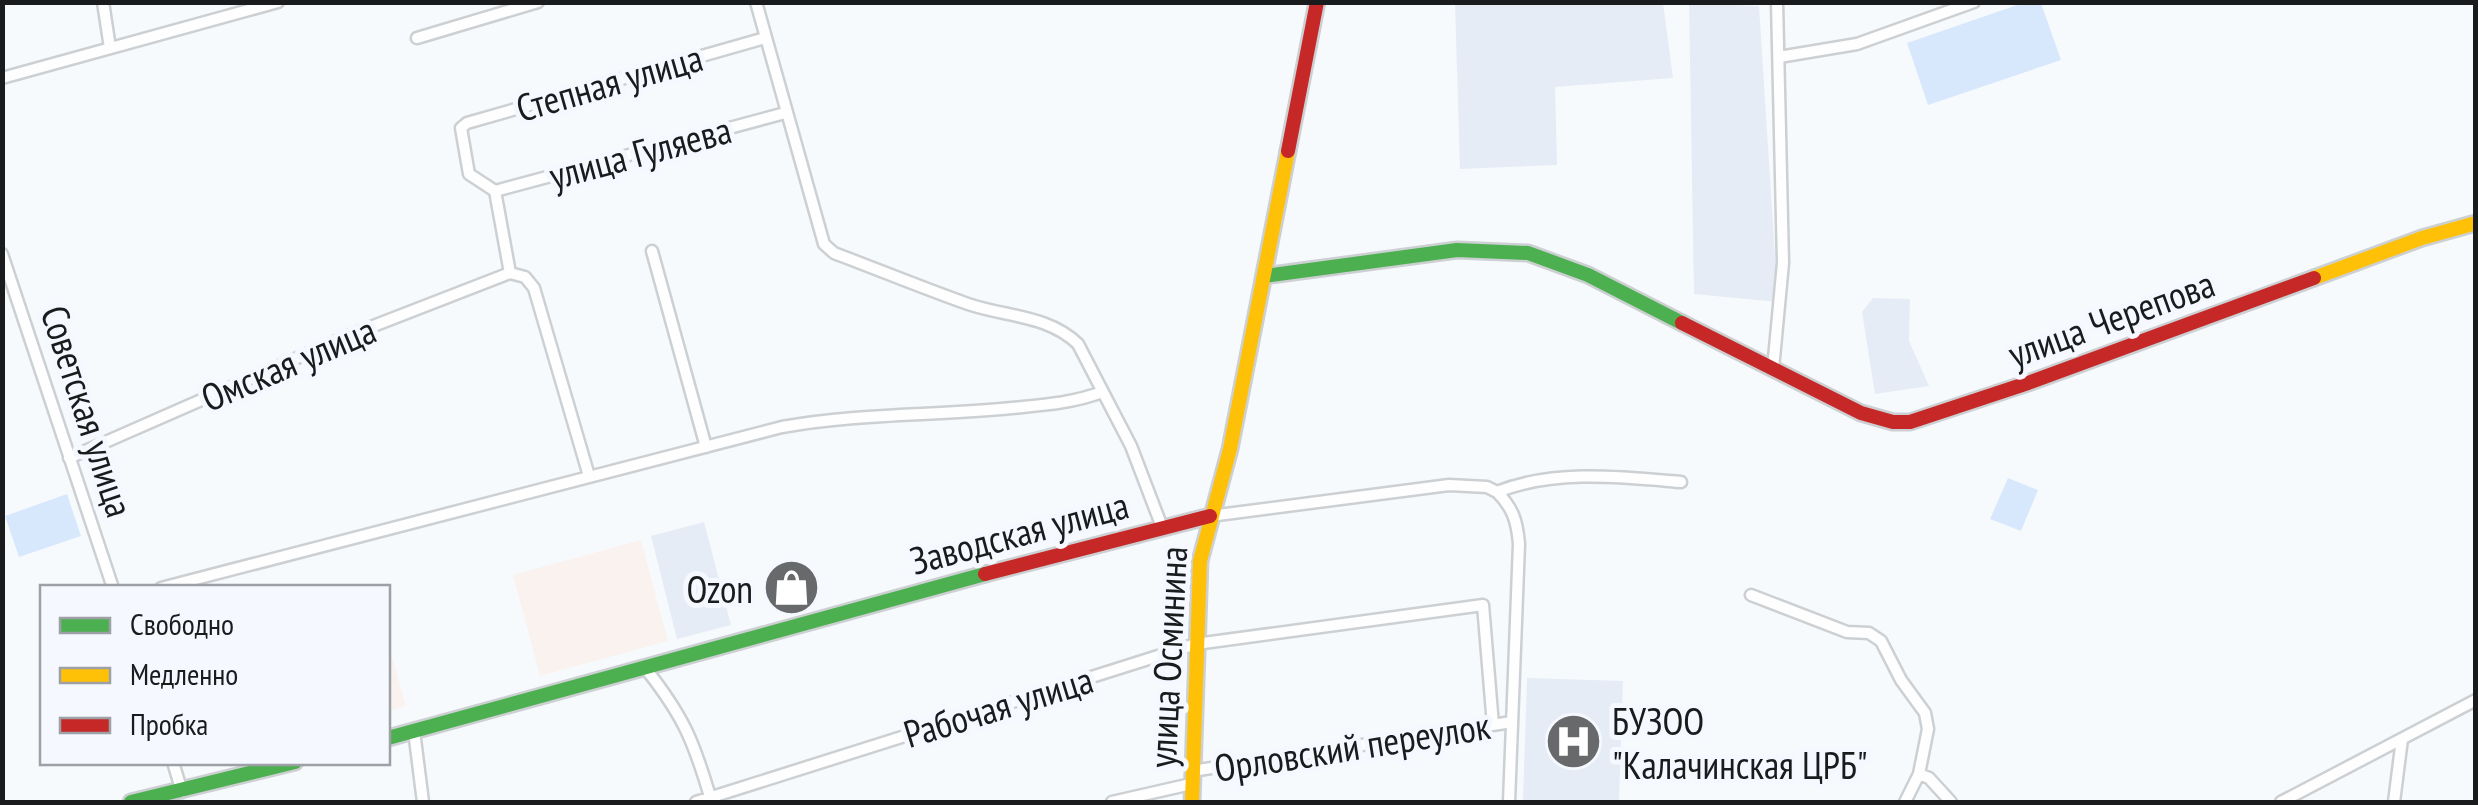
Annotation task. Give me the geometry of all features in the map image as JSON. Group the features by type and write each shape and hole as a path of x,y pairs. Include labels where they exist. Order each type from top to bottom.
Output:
{"street":[{"path":"103,2 110,48"},
{"path":"2,78 278,2"},
{"path":"416,38 538,2"},
{"path":"756,2 824,244 834,252 970,305 1051,324 1064,331 1078,344 1132,446 1162,526"},
{"name":"улица Осминина","path":"1192,802 1200,561 1230,449 1317,2"},
{"path":"1773,369 1783,263 1777,2"},
{"path":"1779,57 1857,44 1974,2"},
{"name":"Степная улица","path":"495,191 469,174 460,136 460,128 467,123 766,38"},
{"name":"улица Гуляева","path":"495,191 785,113"},
{"path":"495,191 510,273 525,277 534,288 589,476"},
{"name":"улица Черепова","path":"1264,276 1456,250 1528,253 1588,275 1861,413 1893,422 1910,422 2012,389 2422,238 2476,223"},
{"path":"652,251 706,447"},
{"name":"Советская улица","path":"2,254 112,585"},
{"name":"Омская улица","path":"68,458 345,337 510,273"},
{"path":"172,585 589,476 823,420 863,415 944,415 1067,402 1102,392"},
{"name":"Заводская улица","path":"390,737 1210,516 1448,485 1487,487 1498,492 1532,482 1582,478 1681,482"},
{"path":"1498,492 1510,505 1518,544 1509,802"},
{"path":"1751,595 1846,632 1868,633 1882,641 1901,680 1925,714 1928,729 1920,774 1905,802"},
{"name":"Рабочая улица","path":"696,802 1196,644 1482,604 1493,725"},
{"path":"646,669 693,739 711,800"},
{"path":"2281,802 2476,700"},
{"name":"Орловский переулок","path":"1112,802 1192,777 1512,722"},
{"path":"414,731 423,802"},
{"path":"2394,802 2402,739"},
{"path":"174,765 184,797"},
{"path":"132,802 184,797 285,765"},
{"path":"1920,774 1929,778 1951,802"}],"shaded area":[{"path":"2026,2 2041,3 2061,60 1928,105 1907,43"},
{"path":"1455,3 1663,3 1673,78 1555,87 1557,165 1460,169"},
{"path":"1689,3 1759,6 1778,302 1694,294"},
{"path":"1873,298 1910,299 1909,341 1929,386 1875,394 1862,312"},
{"path":"2008,478 2038,490 2021,531 1990,519"},
{"path":"67,494 81,536 19,557 5,516"},
{"path":"704,522 731,625 677,639 651,536"},
{"path":"641,540 668,641 540,676 513,575"},
{"path":"390,650 406,706 390,710"},
{"name":"БУЗОО \"Калачинская ЦРБ\"","path":"1527,678 1623,681 1619,802 1523,802"}],"traffic: fast":[{"path":"1264,276 1457,250 1528,253 1588,275 1682,323"},
{"path":"390,737 985,574"},
{"path":"131,802 283,765"}],"traffic: slow":[{"path":"1192,802 1200,561 1230,449 1288,151"},
{"path":"2314,278 2422,238 2476,223"}],"traffic: jam":[{"path":"1288,151 1317,2"},
{"path":"1682,323 1861,413 1893,422 1910,422 2314,278"},
{"path":"985,574 1210,516"}],"place":[{"name":"Ozon","path":"792,588"},
{"name":"БУЗОО \"Калачинская ЦРБ\"","path":"1573,742"}]}
